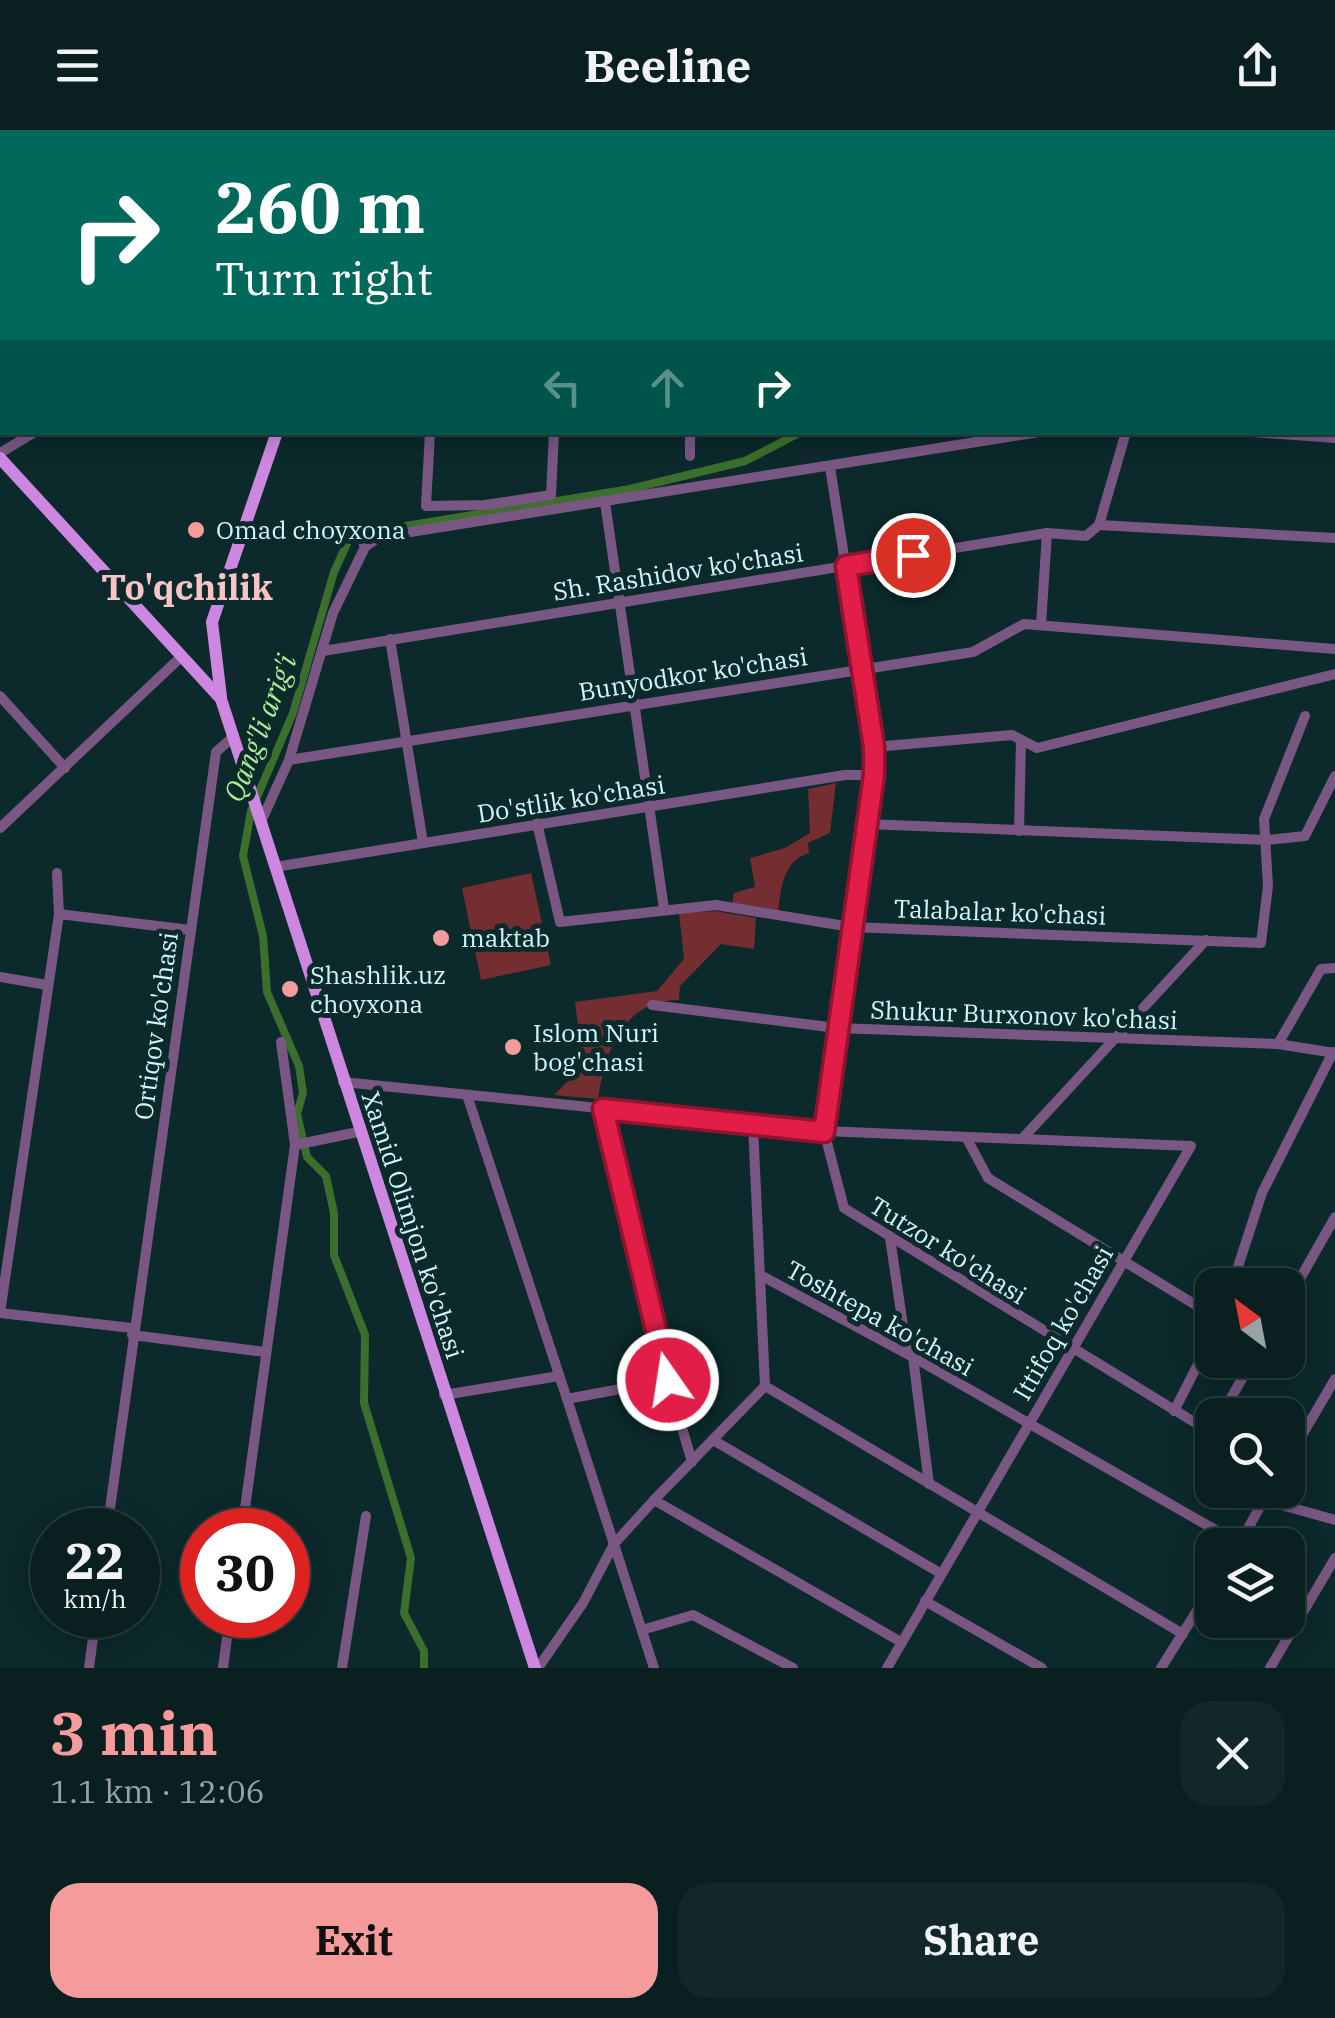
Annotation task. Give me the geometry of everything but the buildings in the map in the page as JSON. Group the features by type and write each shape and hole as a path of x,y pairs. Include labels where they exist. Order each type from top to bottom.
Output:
{"main road":[{"path":"234,737 221,699 212,622 276,435"},
{"path":"1,459 221,699"},
{"name":"Xamid Olimjon ko'chasi","path":"234,737 358,1132 536,1668"}],"street":[{"path":"1,459 30,435"},
{"path":"430,435 426,506 485,505 551,495 554,435"},
{"path":"690,435 690,456"},
{"path":"259,816 290,760 362,541 1021,435"},
{"path":"1099,526 1125,435"},
{"path":"1294,435 1335,438"},
{"name":"Tutzor ko'chasi","path":"830,467 874,747 868,824 824,1132 844,1208 1195,1422"},
{"path":"605,502 664,909"},
{"name":"Sh. Rashidov ko'chasi","path":"323,651 1047,534 1086,536 1099,526 1335,538"},
{"path":"1041,625 1047,534"},
{"name":"Bunyodkor ko'chasi","path":"290,760 406,738 973,652 1024,624 1335,649"},
{"path":"390,639 423,843"},
{"path":"0,828 182,656"},
{"path":"874,747 1012,736 1037,748 1335,674"},
{"path":"0,696 66,768"},
{"path":"1267,840 1264,819 1305,716"},
{"name":"Ortiqov ko'chasi","path":"109,1508 216,752 234,737"},
{"path":"1019,830 1021,740"},
{"name":"Do'stlik ko'chasi","path":"275,866 537,823 874,775"},
{"path":"868,824 1267,840 1305,836 1335,776"},
{"name":"Talabalar ko'chasi","path":"537,823 560,922 716,905 851,927 1261,943 1267,840"},
{"path":"57,872 59,914 0,1312 265,1352"},
{"path":"59,914 190,930"},
{"path":"343,1082 824,1132 1022,1139 1206,940"},
{"path":"1278,1044 1321,969 1333,967"},
{"path":"0,978 47,985"},
{"name":"Shukur Burxonov ko'chasi","path":"652,1005 837,1028 1278,1044 1334,1053"},
{"path":"245,1508 265,1352 301,1143 281,1042"},
{"path":"1237,1268 1262,1192 1334,1053"},
{"path":"467,1095 654,1668"},
{"path":"603,1109 668,1380 692,1462"},
{"path":"536,1668 583,1604 614,1544 765,1386 753,1125"},
{"path":"301,1143 358,1132"},
{"path":"966,1138 988,1178 1195,1304"},
{"name":"Ittifoq ko'chasi","path":"887,1668 1191,1146 1022,1139"},
{"path":"1305,1270 1335,1217"},
{"path":"890,1238 906,1346 914,1357 929,1484"},
{"name":"Toshtepa ko'chasi","path":"762,1276 914,1357 1211,1528"},
{"path":"1174,1410 1195,1370"},
{"path":"444,1395 559,1376"},
{"path":"1305,1431 1335,1379"},
{"path":"567,1399 668,1380"},
{"path":"765,1386 1183,1634"},
{"path":"713,1440 940,1573"},
{"path":"654,1500 901,1642"},
{"path":"1302,1508 1335,1520"},
{"path":"342,1668 366,1516"},
{"path":"1270,1668 1335,1558"},
{"path":"924,1602 1042,1668"},
{"path":"642,1630 693,1614 793,1668"},
{"path":"1162,1668 1195,1615"},
{"path":"89,1668 93,1638"},
{"path":"224,1668 227,1638"}],"shaded area":[{"path":"836,783 830,833 808,843 809,853 788,869 778,913 732,904 734,893 755,887 750,858 785,848 810,833 808,789"},
{"path":"531,873 551,965 481,980 462,888"},
{"path":"715,911 756,918 754,949 721,944 680,986 679,1000 660,1002 631,1019 612,1047 598,1099 554,1095 583,1066 575,1002 657,991 684,959 679,913"}],"waterway":[{"name":"Qang'li arig'i","path":"424,1668 424,1651 404,1613 411,1558 364,1403 365,1335 334,1255 334,1213 326,1176 307,1157 297,1114 303,1093 299,1066 267,992 263,936 243,856 251,811 293,713 334,572 351,535 630,489 745,461 795,435"}],"place":[{"name":"Omad choyxona","path":"196,530"},
{"name":"maktab","path":"441,938"},
{"name":"Shashlik.uz choyxona","path":"290,989"},
{"name":"Islom Nuri bog'chasi","path":"513,1047"}],"district":[{"name":"To'qchilik","path":"187,588"}],"route":[{"path":"668,1380 603,1109 824,1132 874,775 874,747 846,566 913,555"}]}
